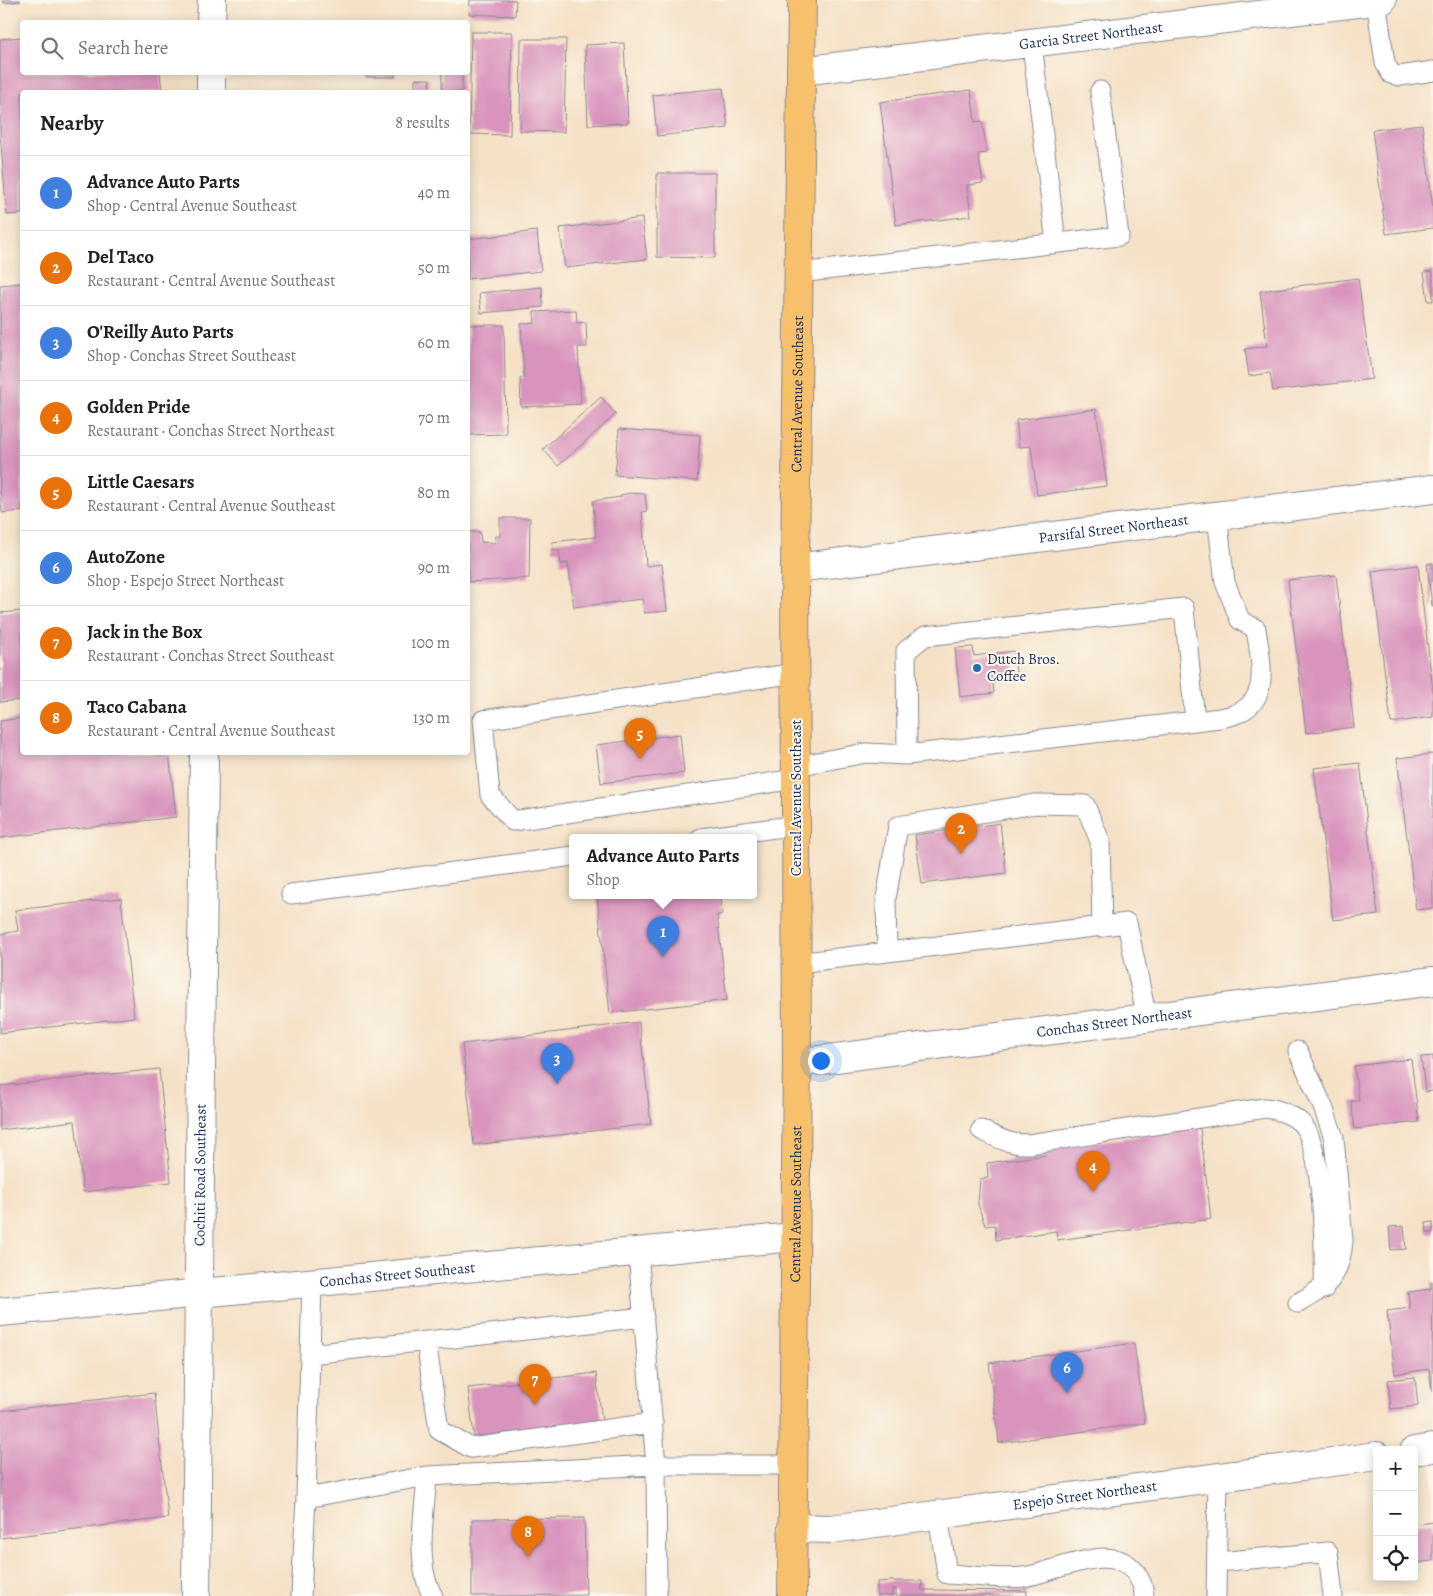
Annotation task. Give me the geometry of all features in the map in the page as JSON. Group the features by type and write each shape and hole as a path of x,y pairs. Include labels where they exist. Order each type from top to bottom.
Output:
{"main road":[{"name":"Central Avenue Southeast","path":"792,1596 797,1063 795,568 802,0"}],"street":[{"path":"211,20 212,0"},
{"name":"Garcia Street Northeast","path":"801,71 1379,0"},
{"path":"211,75 211,90"},
{"name":"Parsifal Street Northeast","path":"795,568 1433,489"},
{"name":"Cochiti Road Southeast","path":"196,1596 204,755"},
{"name":"Conchas Street Northeast","path":"797,1063 1433,982"},
{"name":"Conchas Street Southeast","path":"0,1312 794,1237"},
{"path":"1418,1450 1433,1448"},
{"name":"Espejo Street Northeast","path":"792,1528 831,1529 1373,1457"}],"lane":[{"path":"1379,0 1385,63 1391,74 1400,76 1433,71"},
{"path":"1032,44 1056,244"},
{"path":"799,273 1119,236 1100,91"},
{"path":"796,673 483,720 490,795 513,821 796,772 866,753 908,755 1195,721 1238,714 1252,704 1263,683 1256,629 1240,620 1225,582 1217,516"},
{"path":"908,755 906,651 925,636 1184,608 1195,721"},
{"path":"886,952 886,899 898,826 1035,804 1085,805 1100,841 1102,927"},
{"path":"730,834 796,825"},
{"path":"291,894 569,857"},
{"path":"797,963 1127,923 1147,1018"},
{"path":"1298,1051 1323,1106 1334,1138 1343,1232 1342,1255 1337,1270 1324,1289 1298,1303"},
{"path":"981,1130 1015,1144 1029,1144 1264,1108 1274,1109 1290,1115 1302,1125 1311,1143 1325,1232 1324,1289"},
{"path":"638,1252 656,1465 657,1596"},
{"path":"301,1596 306,1498 312,1283"},
{"path":"310,1354 644,1317"},
{"path":"426,1341 439,1430 471,1448 653,1423"},
{"path":"306,1498 427,1476 656,1465 792,1465"},
{"path":"427,1476 422,1562 425,1584 433,1596"},
{"path":"1216,1596 1218,1476"},
{"path":"938,1514 947,1574 1023,1577 1090,1559 1113,1558 1132,1566 1144,1587 1144,1596"},
{"path":"1217,1562 1328,1552 1333,1596"}],"building":[{"path":"3,0 20,0 21,1 4,3"},
{"path":"470,0 516,0 515,16 469,14"},
{"path":"471,32 512,32 510,135 470,134"},
{"path":"20,37 20,75 160,75 162,90 20,90 20,214 7,215 0,134 0,39"},
{"path":"521,39 566,39 564,132 520,131"},
{"path":"624,43 628,123 588,125 585,45"},
{"path":"366,75 395,75 395,77 366,77"},
{"path":"442,75 462,75 462,90 442,90"},
{"path":"415,79 430,79 429,90 415,90"},
{"path":"723,88 728,128 657,136 653,95"},
{"path":"971,90 975,122 982,121 987,153 978,154 983,183 967,185 971,216 896,225 880,102"},
{"path":"1422,124 1433,207 1433,228 1386,234 1372,130"},
{"path":"657,173 715,173 715,258 657,257"},
{"path":"642,218 647,259 565,268 560,228"},
{"path":"537,231 541,271 470,279 470,239"},
{"path":"1433,271 1433,301 1428,301 1424,272"},
{"path":"1358,278 1372,379 1273,391 1270,373 1249,376 1245,349 1267,346 1260,291"},
{"path":"20,283 20,511 2,513 0,489 0,285"},
{"path":"542,287 543,307 481,313 479,293"},
{"path":"576,310 577,323 586,322 587,347 578,347 581,404 521,407 520,378 524,378 521,324 535,323 534,312"},
{"path":"470,325 504,325 506,434 470,435"},
{"path":"601,397 616,414 558,466 543,449"},
{"path":"1096,409 1107,486 1037,495 1031,446 1019,447 1016,420"},
{"path":"619,429 700,435 697,481 615,475"},
{"path":"630,493 645,494 647,511 642,512 646,566 662,564 667,611 644,613 643,599 574,607 568,563 561,564 559,550 553,550 552,542 596,537 593,501 621,497 621,495"},
{"path":"500,518 530,518 529,578 470,582 470,532 480,532 481,542 495,543 496,536 500,536"},
{"path":"1433,563 1433,606 1432,606 1427,564"},
{"path":"1418,565 1433,691 1433,717 1391,723 1372,571"},
{"path":"1336,575 1354,727 1306,733 1288,580"},
{"path":"20,611 20,700 0,702 0,613"},
{"path":"973,647 974,656 1014,651 1016,672 992,675 994,693 960,697 955,648"},
{"path":"20,718 20,755 169,755 176,817 0,838 0,721"},
{"path":"680,734 684,773 601,783 596,745"},
{"path":"1433,754 1433,908 1416,910 1397,758"},
{"path":"1360,763 1378,915 1333,920 1314,768"},
{"path":"1000,823 1006,873 922,884 915,835"},
{"path":"121,898 134,1017 0,1033 0,934 18,931 15,910"},
{"path":"597,899 721,899 722,914 717,915 727,1000 610,1013"},
{"path":"639,1022 651,1124 474,1145 462,1044"},
{"path":"1433,1056 1433,1091 1425,1092 1421,1057"},
{"path":"1411,1059 1419,1122 1355,1129 1351,1101 1359,1101 1354,1066"},
{"path":"159,1069 171,1182 83,1192 75,1121 0,1130 0,1086"},
{"path":"1200,1128 1211,1219 1057,1240 1056,1231 996,1240 995,1225 985,1226 978,1204 980,1179 988,1178 987,1163 1046,1155 1045,1149"},
{"path":"1433,1222 1433,1233 1427,1233 1426,1223"},
{"path":"1404,1226 1406,1249 1391,1250 1389,1227"},
{"path":"1431,1282 1433,1282 1432,1392 1429,1369 1395,1374 1387,1311 1410,1308 1408,1292 1431,1289"},
{"path":"1134,1343 1145,1423 999,1443 989,1363"},
{"path":"596,1373 602,1421 474,1437 468,1388"},
{"path":"1415,1377 1418,1406 1391,1409 1388,1380"},
{"path":"154,1393 168,1518 0,1538 0,1411"},
{"path":"584,1518 586,1595 472,1596 472,1519"},
{"path":"1433,1522 1433,1561 1418,1563 1418,1524"},
{"path":"922,1581 922,1590 1027,1591 1027,1596 896,1596 896,1589 892,1589 892,1596 877,1596 877,1582"}],"place":[{"name":"Dutch Bros. Coffee","path":"977,668"},
{"name":"Little Caesars","path":"640,759"},
{"name":"Del Taco","path":"961,854"},
{"name":"Advance Auto Parts","path":"663,957"},
{"name":"O'Reilly Auto Parts","path":"557,1084"},
{"name":"Golden Pride","path":"1093,1192"},
{"name":"AutoZone","path":"1067,1393"},
{"name":"Jack in the Box","path":"535,1405"},
{"name":"Taco Cabana","path":"528,1557"}]}
